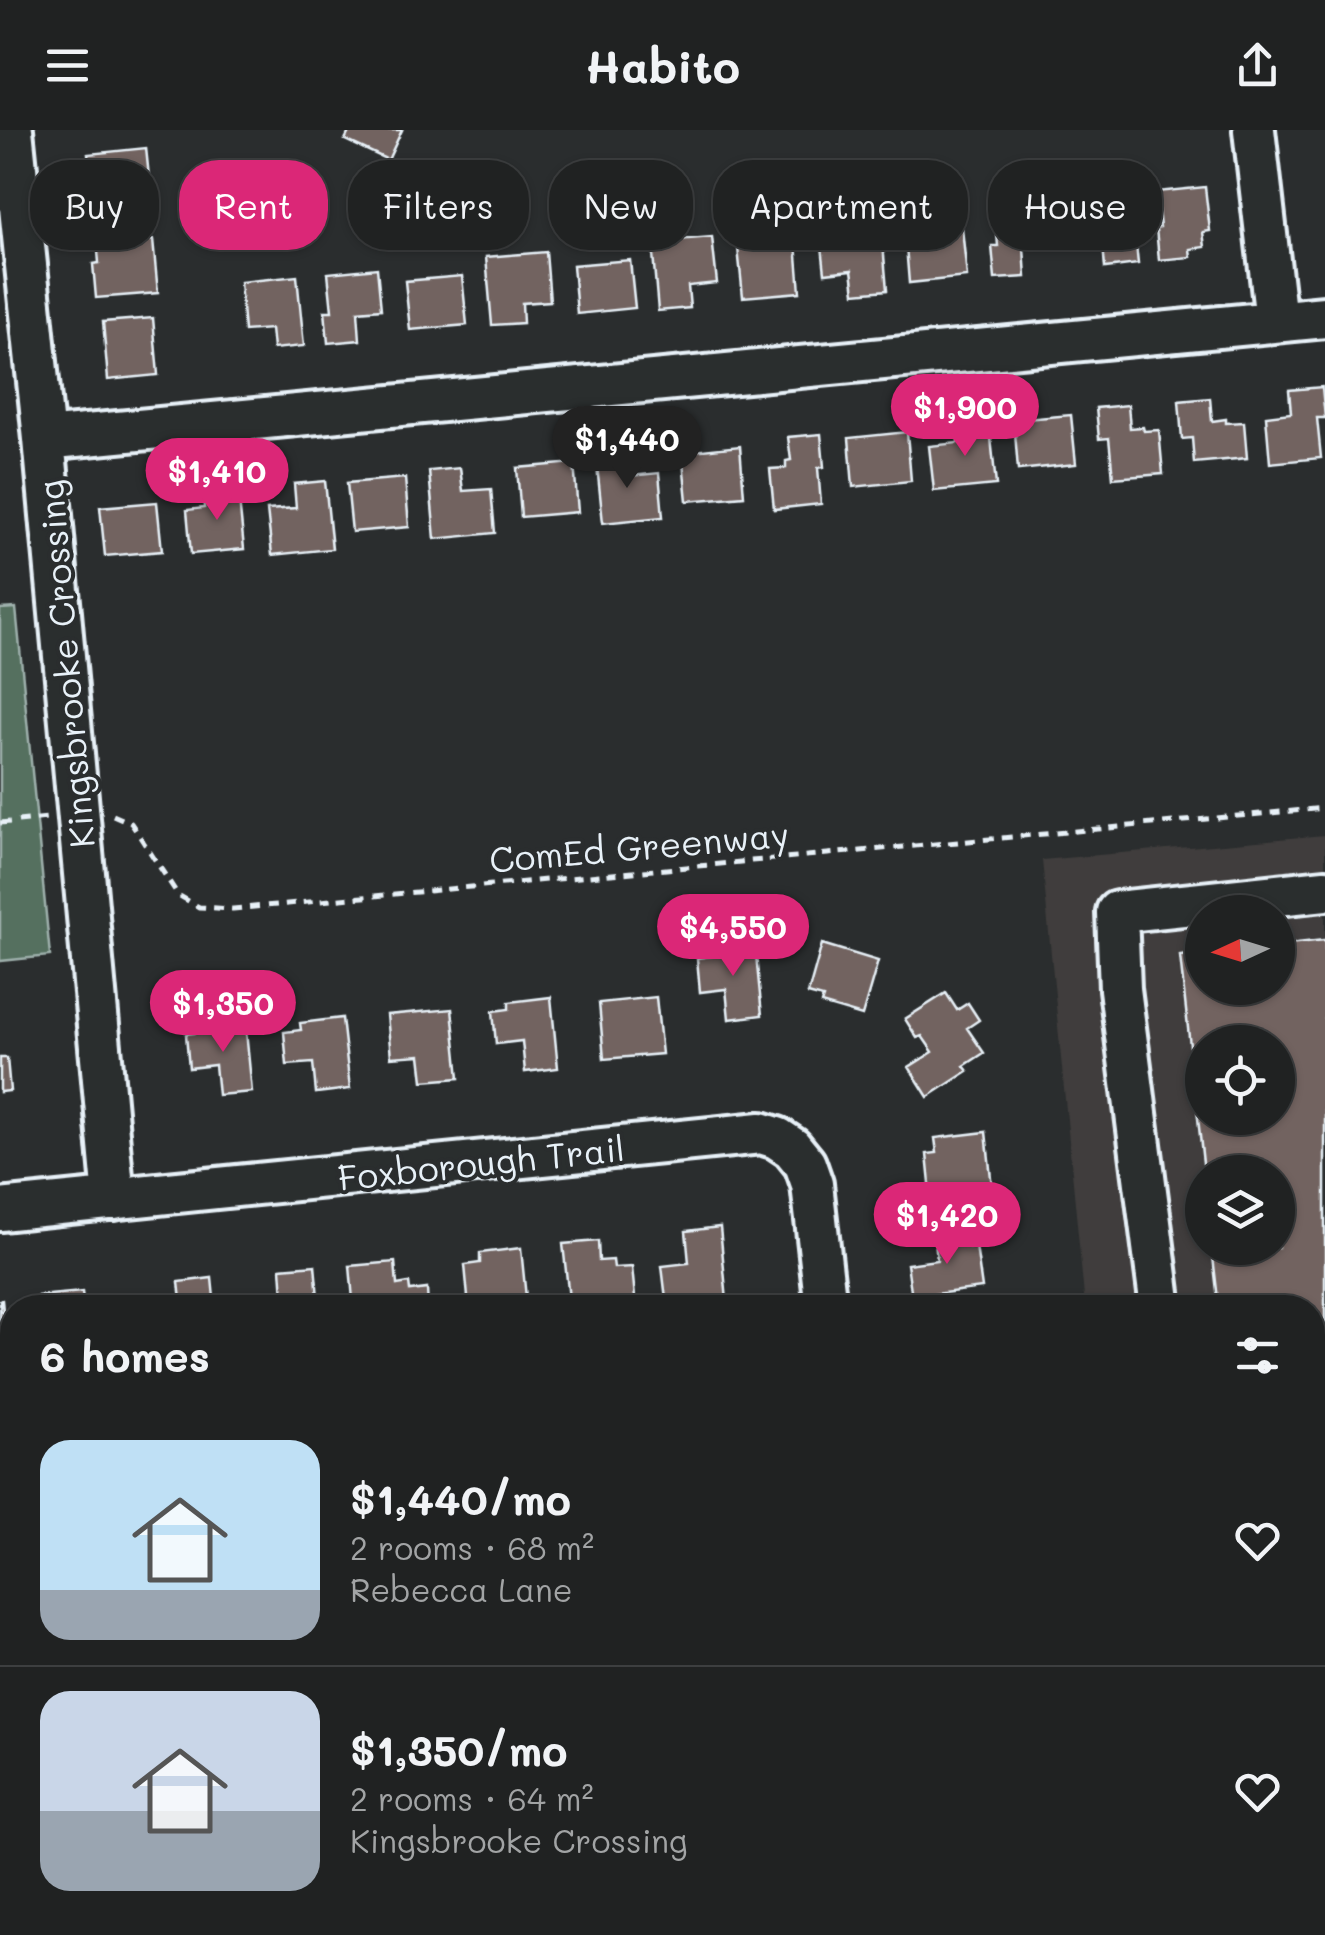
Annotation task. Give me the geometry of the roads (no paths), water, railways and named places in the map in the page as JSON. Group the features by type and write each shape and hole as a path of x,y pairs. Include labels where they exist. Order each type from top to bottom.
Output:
{"street":[{"name":"Kingsbrooke Crossing","path":"12,130 114,1199"},
{"path":"1254,130 1276,321"},
{"path":"44,439 1325,316"},
{"path":"1159,1295 1120,988 1117,912 1325,890"},
{"name":"Foxborough Trail","path":"0,1210 761,1133 792,1148 805,1164 812,1184 825,1295"}]}
